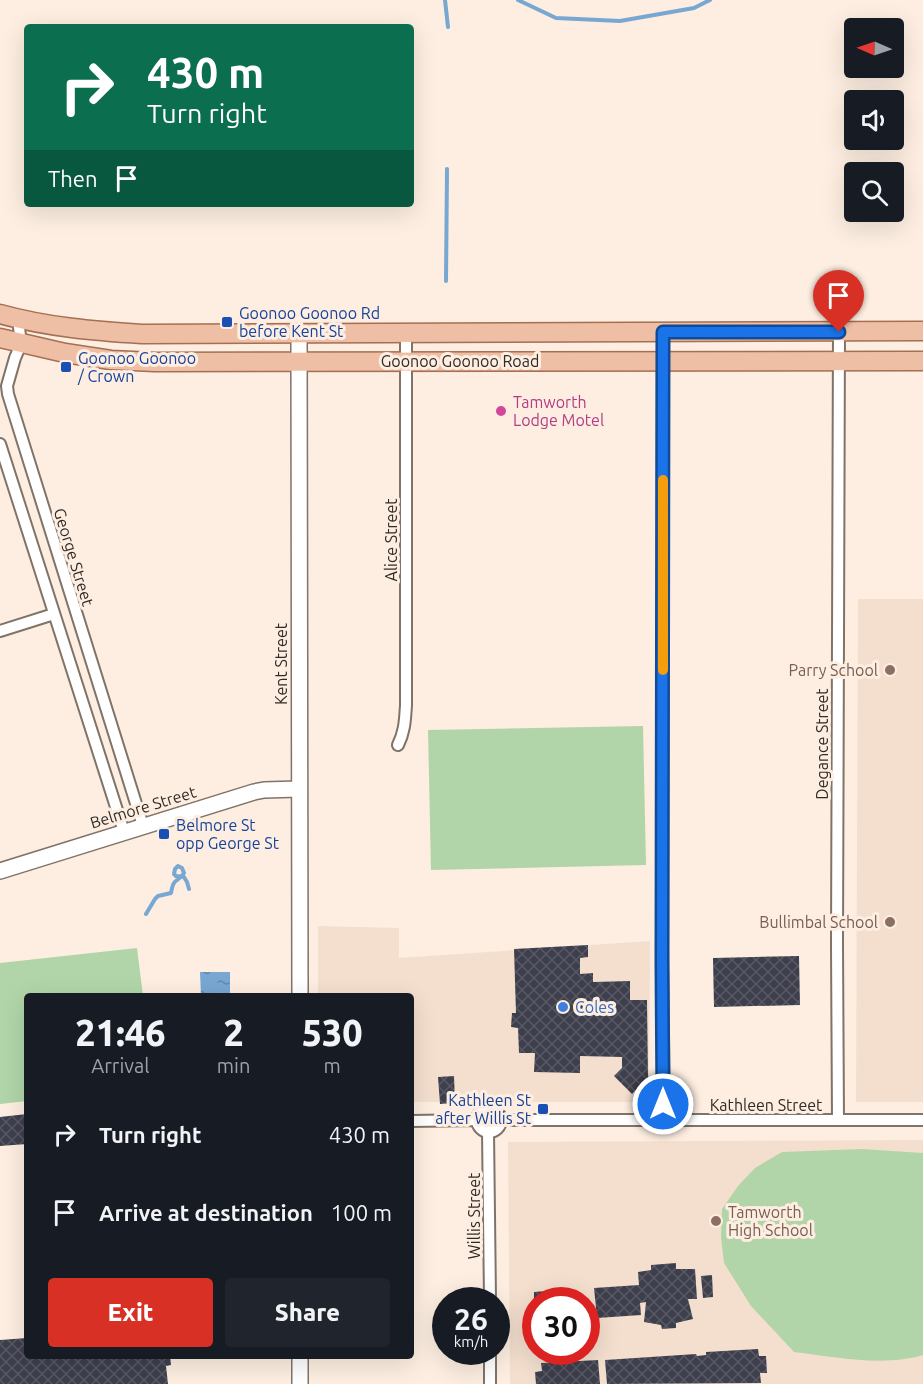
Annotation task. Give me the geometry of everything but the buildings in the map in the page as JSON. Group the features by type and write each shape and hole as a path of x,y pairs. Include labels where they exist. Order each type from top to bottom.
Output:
{"main road":[{"name":"Goonoo Goonoo Road","path":"0,315 83,330 142,334 923,331"},
{"name":"Goonoo Goonoo Road","path":"0,337 65,353 111,360 155,362 923,360"}],"street":[{"path":"0,337 18,319"},
{"name":"George Street","path":"18,319 21,344 3,386 10,402 143,826"},
{"path":"663,332 662,964 664,1120"},
{"name":"Degance Street","path":"838,1120 839,332"},
{"name":"Kent Street","path":"299,333 300,993"},
{"name":"Alice Street","path":"398,745 405,724 406,705 406,333"},
{"path":"0,444 124,832"},
{"path":"0,631 54,614"},
{"name":"Belmore Street","path":"0,871 254,792 299,789"},
{"path":"488,1108 495,1109 501,1120 496,1130 488,1131 482,1129 478,1120 479,1114 488,1108"},
{"path":"414,1121 478,1120"},
{"name":"Kathleen Street","path":"501,1120 923,1120"},
{"name":"Willis Street","path":"488,1131 490,1287"},
{"path":"300,1359 300,1384"},
{"path":"490,1365 490,1384"}],"shaded area":[{"name":"Bullimbal School","path":"858,599 923,599 923,1102 856,1102"},
{"path":"318,926 399,928 399,958 650,941 649,1102 414,1102 414,993 318,993"},
{"name":"Tamworth High School","path":"923,1140 923,1384 510,1384 508,1142"}],"green space":[{"path":"643,726 646,865 431,870 428,730"},
{"path":"137,948 143,993 24,993 24,1101 0,1104 0,963"},
{"path":"862,1149 923,1153 923,1355 908,1359 875,1361 794,1352 751,1306 724,1263 721,1237 722,1209 738,1186 755,1168 782,1152"}],"water":[{"path":"200,972 230,972 230,993 201,993"}],"waterway":[{"path":"445,0 448,27"},
{"path":"518,0 556,18 620,21 694,8 710,0"},
{"path":"446,281 447,169"},
{"path":"146,914 158,896 171,893 175,882 179,878 182,876 184,873 178,866 174,874 176,876 184,877 189,889"}],"slow traffic":[{"path":"663,480 663,670"}],"place":[{"name":"Goonoo Goonoo Rd before Kent St","path":"227,322"},
{"name":"Goonoo Goonoo / Crown","path":"66,367"},
{"name":"Tamworth Lodge Motel","path":"501,411"},
{"name":"Parry School","path":"890,670"},
{"name":"Belmore St opp George St","path":"164,834"},
{"name":"Bullimbal School","path":"890,922"},
{"name":"Coles","path":"563,1007"},
{"name":"Kathleen St after Willis St","path":"543,1109"},
{"name":"Tamworth High School","path":"716,1221"}],"route":[{"path":"663,1104 663,332 839,332"}]}
